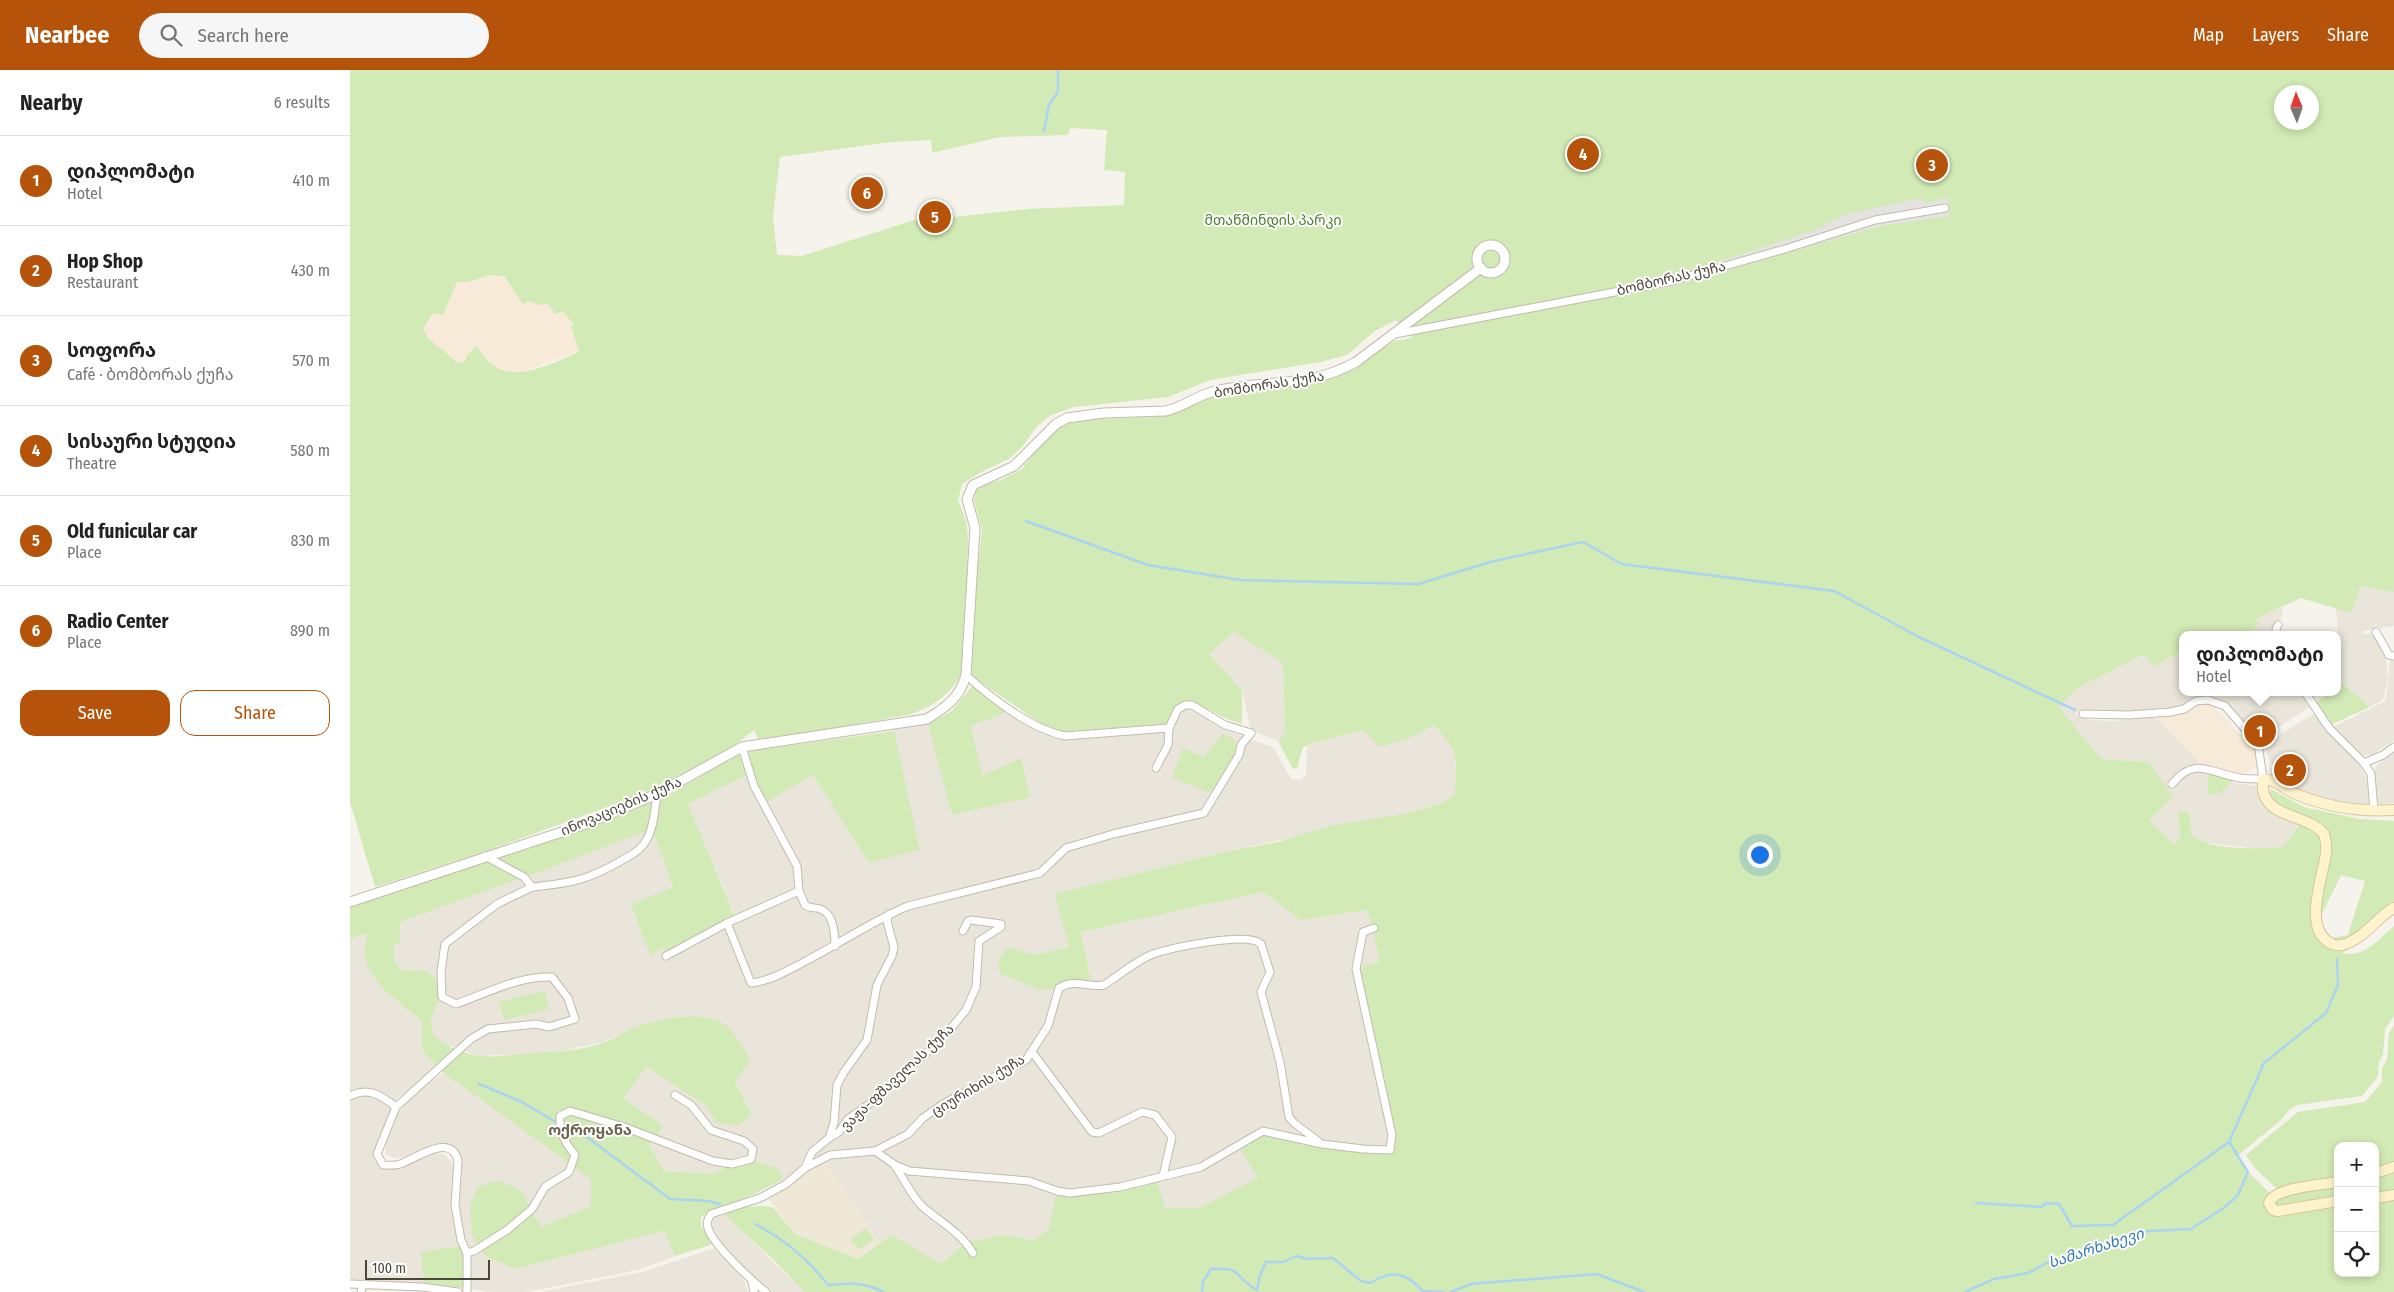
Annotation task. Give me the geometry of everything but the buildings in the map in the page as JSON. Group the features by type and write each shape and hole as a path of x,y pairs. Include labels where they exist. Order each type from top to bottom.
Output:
{"main road":[{"path":"2394,810 2353,809 2304,798 2273,780 2263,779 2264,796 2274,806 2292,817 2312,824 2324,834 2326,852 2316,915 2318,930 2325,940 2334,945 2351,942 2380,916 2394,908"},
{"path":"2379,1172 2394,1167"},
{"path":"2334,1183 2286,1190 2273,1196 2270,1203 2273,1210 2278,1211 2334,1202"},
{"path":"2379,1197 2394,1195"}],"street":[{"name":"ბომბორას ქუჩა","path":"834,733 927,719 948,706 962,689 966,675 975,528 967,499 973,486 1014,466 1056,424 1068,418 1104,413 1165,411 1175,409 1213,391 1325,377 1356,362 1393,334 1672,281 1785,249 1875,220 1944,208"},
{"path":"1393,334 1481,268"},
{"path":"2276,631 2278,625"},
{"path":"2376,632 2390,655 2394,656"},
{"path":"966,675 995,698 1051,733 1065,736 1169,728"},
{"path":"2309,696 2329,728 2364,763 2371,774 2374,811"},
{"path":"2083,714 2129,715 2171,712 2184,709 2196,702 2208,700 2225,706 2258,744 2263,779 2238,778 2202,767 2178,776 2172,784"},
{"path":"728,923 751,983 774,977 835,946 889,914 908,906 1040,873 1066,848 1113,834 1204,813 1239,755 1241,745 1252,734 1226,725 1189,705 1178,709 1169,728 1168,744 1156,768"},
{"name":"ინოვაციების ქუჩა","path":"350,902 583,825 656,794 742,747 834,733"},
{"path":"742,747 754,786 797,866 800,891 807,907 820,909 828,915 835,936 835,946"},
{"path":"2364,763 2383,755 2394,747"},
{"path":"467,1292 466,1253 461,1240 455,1205 458,1160 453,1150 426,1150 400,1164 384,1166 379,1161 377,1154 382,1138 396,1107 440,1070 459,1049 488,1029 536,1024 549,1027 575,1019 568,998 552,977 538,976 511,982 456,1004 442,996 441,972 445,944 497,904 532,887 568,883 596,875 633,854 647,840 655,810 656,794"},
{"path":"485,856 524,877 532,887"},
{"path":"666,956 728,923 800,891"},
{"path":"766,1292 752,1282 718,1245 708,1230 707,1220 711,1214 760,1198 786,1184 805,1168 812,1152 829,1138 834,1123 837,1085 867,1040 877,984 892,956 894,947 887,928 889,914"},
{"name":"ვაჟა-ფშაველას ქუჩა","path":"829,1138 838,1132 848,1119 868,1105 943,1038 966,1010 976,987 979,941 1001,927 1001,924 968,920 962,931"},
{"path":"875,1151 894,1165 924,1173 1029,1181 1057,1191 1070,1193 1120,1187 1201,1167 1215,1161 1263,1131 1270,1130 1322,1144 1390,1150 1392,1135 1356,969 1364,932 1374,928"},
{"name":"ციურიხის ქუჩა","path":"805,1168 830,1155 875,1151 897,1142 943,1104 1026,1060 1048,1026 1059,988 1065,984 1077,982 1096,987 1104,985 1152,955 1197,943 1257,940 1268,960 1270,972 1261,992 1280,1062 1289,1117 1294,1124 1322,1144"},
{"path":"1032,1052 1092,1132 1099,1133 1142,1112 1155,1115 1172,1137 1163,1176"},
{"path":"350,1096 359,1092 372,1092 396,1107"},
{"path":"466,1253 474,1251 507,1230 532,1209 545,1187 569,1172 575,1155 564,1142 559,1124 560,1116 570,1111 624,1128 713,1161 732,1164 751,1159 753,1149 744,1141 711,1130 691,1105 676,1095"},
{"path":"894,1165 912,1194 924,1208 955,1230 973,1253"},
{"path":"752,1282 754,1292"},
{"path":"350,1284 458,1292"},
{"path":"361,1292 363,1284"}],"shaded area":[{"path":"1948,197 1949,216 1876,227 1660,290 1657,282 1815,230 1843,215 1921,198 1927,204"},
{"path":"490,275 504,276 523,304 531,301 537,305 548,303 563,311 574,325 571,326 579,352 518,373 501,370 491,365 486,356 458,363 428,338 423,329 433,312 443,315 457,282 469,282"},
{"path":"2361,586 2394,592 2394,626 2363,631 2363,634 2374,633 2386,659 2388,678 2383,700 2370,707 2343,684 2341,686 2341,631 2338,631 2336,608 2351,612"},
{"path":"2283,607 2277,631 2250,631 2259,626 2256,619"},
{"path":"1234,632 1283,662 1285,734 1278,741 1251,730 1242,690 1209,654"},
{"path":"2179,653 2179,696 2204,696 2194,698 2179,707 2129,712 2082,710 2075,714 2089,720 2112,721 2155,717 2202,765 2189,767 2176,775 2168,783 2172,786 2189,773 2204,771 2235,783 2258,786 2261,799 2271,812 2301,822 2283,847 2249,848 2200,842 2192,835 2189,812 2178,811 2180,837 2174,844 2149,820 2149,762 2101,759 2059,707 2076,689 2145,654 2153,667"},
{"path":"2390,660 2394,661 2394,740 2372,755 2359,755 2348,746 2333,727 2386,701"},
{"path":"2204,696 2305,696 2311,706 2259,740 2230,705"},
{"path":"2202,703 2211,703 2255,751 2256,767 2249,772 2233,774 2202,765 2155,717 2175,716"},
{"path":"1186,708 1198,713 1222,729 1273,747 1291,779 1301,780 1306,774 1307,745 1363,730 1417,735 1433,725 1450,742 1455,751 1455,794 1440,804 1399,815 1224,852 1056,894 1069,947 1034,955 1008,947 999,973 1039,990 1065,984 1092,985 1081,932 1263,892 1301,920 1367,910 1380,961 1356,969 1392,1135 1390,1150 1252,1166 1259,1178 1199,1208 1165,1208 1049,1229 1034,1240 1003,1235 966,1242 941,1264 892,1235 880,1243 823,1160 808,1155 793,1175 784,1179 778,1169 732,1164 714,1174 664,1171 649,1145 662,1126 623,1098 647,1067 705,1105 716,1122 752,1115 735,1081 626,1031 604,1042 547,1054 480,1056 442,1043 433,1035 431,1020 436,1007 415,970 401,970 394,960 392,945 400,942 400,922 652,829 673,887 631,906 650,954 663,948 666,956 799,891 797,866 763,804 813,775 869,863 920,850 892,725 927,719 952,815 1021,758 982,777 971,726 988,718 1007,712 1040,733 1067,740 1154,733 1173,728 1181,712"},
{"path":"2315,713 2334,738 2359,764 2367,780 2369,806 2325,800 2298,791 2283,778 2270,761 2264,745"},
{"path":"2394,752 2394,803 2376,805 2375,767"},
{"path":"747,775 777,841 785,845 796,867 796,885 787,894 735,915 688,804"},
{"path":"367,933 390,994 422,1021 422,1050 439,1068 396,1099 379,1137 374,1158 379,1169 405,1166 427,1153 444,1154 453,1164 453,1204 461,1240 460,1246 422,1252 424,1285 350,1281 350,939"},
{"path":"444,1072 591,1179 591,1206 541,1227 532,1209 516,1269 664,1231 675,1256 638,1270 526,1292 492,1292 472,1289 469,1286 470,1259 459,1209 460,1177 453,1148 435,1146 404,1157 393,1158 386,1154 386,1141 395,1117 410,1098"},
{"path":"823,1160 880,1243 858,1259 795,1234 768,1198"},
{"path":"721,1210 802,1290 807,1292 754,1292 752,1282 708,1230 711,1214"},
{"path":"718,1247 745,1282 748,1292 540,1292 643,1272"}],"green space":[{"name":"მთაწმინდის პარკი","path":"350,70 2394,70 2394,592 2361,586 2351,613 2301,598 2256,619 2259,626 2250,631 2179,631 2179,653 2153,667 2145,654 2076,689 2059,707 2101,759 2149,762 2173,797 2149,820 2174,844 2180,837 2178,811 2189,812 2192,835 2211,844 2236,848 2283,847 2306,816 2282,809 2268,795 2271,789 2304,807 2359,819 2394,821 2394,908 2380,917 2343,953 2350,954 2364,951 2394,926 2394,1016 2385,1029 2383,1055 2379,1062 2378,1076 2362,1096 2298,1105 2289,1110 2281,1120 2219,1171 2237,1157 2248,1172 2273,1196 2280,1192 2256,1169 2246,1155 2298,1112 2365,1102 2382,1082 2382,1068 2387,1060 2389,1033 2394,1025 2394,1164 2379,1169 2379,1142 2334,1142 2334,1277 2379,1277 2379,1172 2394,1167 2394,1292 1965,1292 1967,1290 1963,1292 807,1292 802,1290 773,1259 722,1213 747,1207 773,1207 795,1234 858,1259 892,1235 941,1264 966,1242 1003,1235 1034,1240 1049,1229 1057,1191 1071,1193 1156,1178 1165,1208 1199,1208 1258,1178 1238,1146 1263,1131 1322,1144 1390,1150 1391,1135 1356,969 1380,961 1367,910 1301,920 1263,892 1081,932 1092,986 1039,990 999,973 999,959 1008,947 1034,955 1069,947 1055,894 1224,852 1278,842 1333,825 1399,815 1440,804 1455,794 1456,763 1453,749 1442,734 1433,725 1417,735 1380,747 1363,730 1303,747 1297,768 1293,769 1278,741 1285,733 1283,663 1234,632 1209,654 1242,690 1242,724 1187,700 1176,706 1167,724 1063,732 1049,729 970,675 975,593 982,529 974,500 976,491 984,485 1001,480 1022,469 1037,448 1061,426 1076,420 1153,417 1172,414 1213,395 1331,378 1395,341 1412,338 1396,320 1375,331 1347,355 1320,362 1210,380 1168,397 1074,407 1051,415 1036,427 1022,447 1009,459 981,472 962,484 958,500 966,521 968,537 965,652 963,668 959,678 949,691 937,701 908,715 759,741 754,730 728,750 655,790 483,852 375,887 350,802","holes":["1070,128 1107,130 1104,170 1125,172 1124,205 1026,209 954,217 952,212 911,221 802,256 777,255 773,217 780,157 892,142 931,140 932,153 1000,137 1068,135","490,275 504,276 523,304 531,301 537,305 548,304 556,314 563,311 574,325 571,326 579,352 537,369 514,372 494,366 476,346 467,355 465,361 458,363 428,338 423,329 433,313 443,315 457,282 469,282","2341,875 2365,881 2348,935 2333,938 2322,929 2321,916"]},
{"path":"2343,684 2370,707 2330,725 2314,704 2325,696 2341,696 2341,686"},
{"path":"973,685 1007,712 971,726 982,776 1021,758 1030,797 952,815 928,724 952,711"},
{"path":"894,731 920,850 869,863 813,775 767,802 756,784 748,754 750,751"},
{"path":"1223,733 1236,741 1235,755 1210,793 1172,777 1183,748 1204,757"},
{"path":"739,753 747,775 688,804 736,919 666,956 663,948 650,955 631,905 673,887 652,829 528,876 498,859 607,821 674,792"},
{"path":"2208,772 2233,780 2221,793 2208,795"},
{"path":"488,861 509,871 518,879 400,922 400,942 393,945 394,960 401,970 427,971 440,983 441,991 431,1020 433,1035 443,1043 462,1051 481,1056 494,1056 579,1049 608,1041 622,1033 647,1024 674,1018 702,1017 724,1024 736,1036 750,1061 735,1081 752,1115 738,1126 716,1122 705,1105 647,1067 623,1098 663,1126 649,1145 664,1171 714,1174 732,1164 751,1159 778,1169 784,1179 748,1197 713,1209 701,1217 701,1225 713,1244 675,1256 664,1231 516,1269 485,1256 472,1235 470,1207 477,1188 497,1180 522,1191 541,1227 591,1206 591,1179 440,1070 422,1050 422,1021 378,983 367,964 365,945 367,933 350,939 350,905"},
{"path":"545,991 549,1009 504,1020 500,1001"},
{"path":"866,1228 874,1239 858,1250 850,1239"},
{"path":"460,1246 464,1254 463,1288 424,1285 421,1252"}],"waterway":[{"path":"1044,131 1049,105 1058,92 1058,70"},
{"path":"1026,521 1148,565 1240,580 1418,584 1494,561 1583,542 1622,564 1834,591 1919,637 2075,710"},
{"name":"სამარხახევი","path":"1965,1292 1994,1279 2028,1273 2049,1262 2062,1260 2101,1245 2148,1231 2191,1229 2225,1207 2238,1195 2248,1172 2229,1142 2264,1063 2326,1013 2338,985 2337,959"},
{"name":"სამარხახევი","path":"479,1084 522,1102 559,1124 580,1132 670,1199 708,1201 720,1204"},
{"path":"1976,1203 2042,1207 2046,1203 2059,1204 2072,1226 2113,1225 2229,1142"},
{"name":"სამარხახევი","path":"755,1224 795,1250 828,1285 857,1284 884,1292"},
{"name":"სამარხახევი","path":"1202,1292 1203,1281 1211,1269 1234,1271 1257,1290 1260,1275 1266,1262 1284,1262 1296,1256 1307,1259 1333,1258 1361,1281 1371,1283 1386,1276 1398,1275 1411,1280 1423,1291 1444,1292"},
{"name":"სამარხახევი","path":"1451,1292 1471,1284 1597,1274 1644,1292"}],"place":[{"name":"სისაური სტუდია","path":"1583,154"},
{"name":"სოფორა","path":"1932,165"},
{"name":"Radio Center","path":"867,193"},
{"name":"Old funicular car","path":"935,217"},
{"name":"დიპლომატი","path":"2260,731"},
{"name":"Hop Shop","path":"2290,770"}],"district":[{"name":"ოქროყანა","path":"590,1130"}]}
